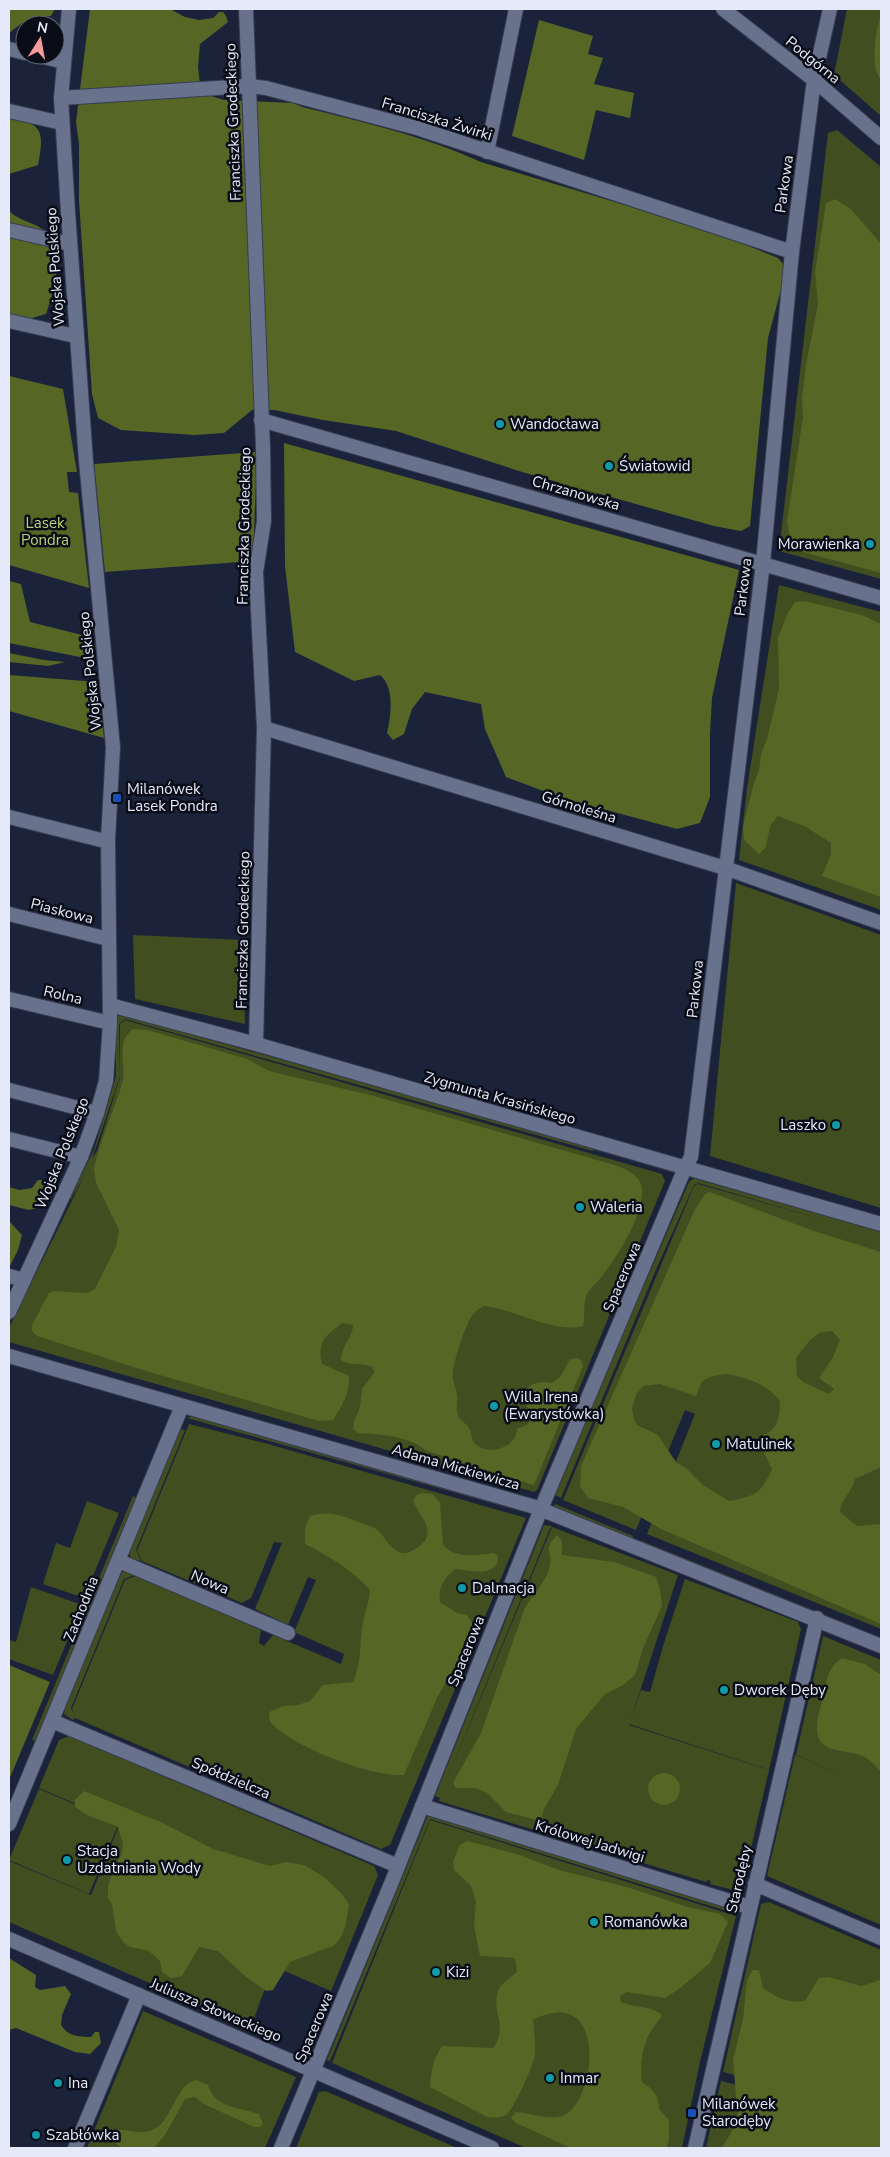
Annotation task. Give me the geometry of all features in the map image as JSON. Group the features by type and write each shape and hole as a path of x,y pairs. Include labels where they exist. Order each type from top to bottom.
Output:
{"street":[{"name":"Wojska Polskiego","path":"65,51 69,9"},
{"name":"Franciszka Grodeckiego","path":"246,9 264,521 256,572 264,728 256,1044"},
{"path":"487,152 516,9"},
{"name":"Podgórna","path":"723,9 814,80 881,138"},
{"name":"Parkowa","path":"685,1168 690,1162 693,1147 763,563 792,252 814,80 830,9"},
{"name":"Wojska Polskiego","path":"9,1312 81,1157 97,1113 106,1081 110,1023 108,840 113,747 112,723 75,336 62,123 64,65"},
{"name":"Franciszka Żwirki","path":"62,98 248,86 266,88 417,128 792,252"},
{"path":"9,111 62,123"},
{"path":"9,230 70,244"},
{"path":"9,321 75,336"},
{"name":"Chrzanowska","path":"261,420 881,598"},
{"name":"Górnoleśna","path":"264,728 725,868 881,922"},
{"path":"9,817 101,840 108,840"},
{"name":"Piaskowa","path":"9,914 108,939"},
{"name":"Rolna","path":"9,999 110,1023"},
{"name":"Zygmunta Krasińskiego","path":"110,1005 256,1044 881,1224"},
{"path":"9,1090 97,1113"},
{"path":"9,1139 81,1157"},
{"name":"Spacerowa","path":"281,2148 398,1866 540,1509 685,1168"},
{"path":"9,1276 24,1280"},
{"name":"Adama Mickiewicza","path":"9,1356 540,1509 817,1618 881,1646"},
{"name":"Zachodnia","path":"9,1824 182,1406"},
{"name":"Nowa","path":"119,1561 288,1633"},
{"name":"Starodęby","path":"695,2148 817,1618"},
{"name":"Spółdzielcza","path":"52,1721 398,1866"},
{"name":"Królowej Jadwigi","path":"422,1806 749,1907"},
{"path":"755,1884 881,1938"},
{"name":"Juliusza Słowackiego","path":"9,1939 492,2148"},
{"path":"75,2148 139,1995"}],"green space":[{"path":"9,9 55,9 52,15 15,15 15,28 9,33"},
{"path":"90,9 170,9 185,17 199,20 213,18 219,12 223,12 228,22 200,44 198,67 201,93 224,100 293,103 302,107 393,130 481,162 712,231 778,258 784,265 783,282 768,338 750,526 741,531 714,526 522,472 396,431 323,420 274,410 252,410 224,433 194,435 121,430 98,418 92,394 79,201 79,144 76,122"},
{"path":"847,9 881,9 881,116 834,75"},
{"path":"881,14 881,80 877,74 874,58 877,29"},
{"path":"539,20 593,36 588,54 603,58 594,84 634,93 630,118 596,110 584,160 512,136"},
{"path":"9,117 29,123 35,127 41,137 41,145 38,165 9,174"},
{"path":"837,130 881,167 881,579 779,551 828,133"},
{"path":"835,199 851,209 881,244 881,573 792,549 787,521 803,417 802,399 806,365 818,304 815,273 826,203"},
{"path":"9,211 46,232 56,251 55,283 46,314 29,319 9,316"},
{"name":"Lasek Pondra","path":"9,376 63,389 77,472 67,472 69,492 78,493 89,588 9,565"},
{"path":"575,436 599,487 595,499 558,489"},
{"path":"284,443 739,570 712,698 710,797 700,823 677,829 562,798 506,777 485,729 481,704 425,692 412,709 404,734 393,740 387,733 390,718 390,694 385,680 380,675 354,681 295,652 285,566"},
{"path":"257,452 253,561 105,572 94,464"},
{"path":"9,581 21,584 30,622 94,638 95,660 9,643"},
{"path":"779,585 881,612 881,910 739,860 747,788"},
{"path":"805,601 862,615 881,624 881,897 822,876 831,854 831,843 806,827 778,816 770,826 766,847 759,854 744,840 743,826 779,689 778,638 787,614 795,602"},
{"path":"9,653 65,662 48,666 9,662"},
{"path":"9,675 97,682 104,738 9,711"},
{"path":"736,883 881,935 881,1208 710,1156"},
{"path":"133,935 243,940 245,1024 135,999"},
{"path":"121,1015 594,1147 593,1151 125,1019 119,1024 120,1076 120,1024 125,1020 662,1174 665,1181 537,1490 534,1492 9,1342 9,1328 84,1176 58,1221 94,1150 116,1076 116,1020","holes":["120,1076 97,1151 92,1159"]},
{"path":"133,1029 148,1030 247,1059 269,1071 374,1096 618,1166 637,1178 641,1184 642,1194 636,1218 616,1256 588,1292 585,1300 583,1326 559,1327 496,1308 483,1306 474,1313 460,1344 453,1373 457,1394 457,1412 459,1418 469,1427 473,1441 478,1446 492,1450 506,1446 515,1436 517,1429 527,1425 532,1419 525,1400 527,1390 533,1384 542,1382 552,1383 561,1376 570,1359 577,1358 581,1360 583,1366 534,1485 427,1451 403,1439 385,1435 358,1433 353,1429 360,1407 362,1389 374,1373 373,1367 341,1360 353,1325 342,1323 327,1336 322,1344 322,1364 349,1376 349,1382 345,1399 333,1420 319,1421 146,1371 37,1336 32,1331 32,1325 49,1293 54,1291 87,1293 95,1289 116,1247 119,1230 96,1183 94,1169 123,1080 122,1054 124,1040"},
{"path":"694,1178 881,1232 881,1629 647,1534 695,1414 685,1410 636,1530 563,1500 694,1186 698,1184 828,1221 698,1183 694,1185 657,1267 561,1498 553,1494 689,1182"},
{"path":"38,1180 46,1180 50,1185 40,1207 29,1210 9,1205 9,1187 19,1190 32,1188"},
{"path":"710,1192 811,1230 881,1252 881,1467 855,1479 852,1488 842,1503 840,1512 857,1526 881,1524 881,1624 661,1529 623,1507 588,1498 580,1486 581,1466 695,1209 705,1194","holes":["832,1331 840,1340 833,1357 819,1378 834,1389 829,1394 803,1382 797,1376 796,1358 810,1340 819,1333","726,1374 756,1382 769,1390 780,1401 778,1421 764,1435 761,1447 772,1469 768,1477 756,1492 729,1501 703,1485 686,1468 676,1462 658,1435 637,1425 632,1408 636,1395 643,1386 660,1384 696,1396 702,1381 713,1376"]},
{"path":"9,1221 22,1235 18,1250 9,1268"},
{"path":"193,1416 525,1510 524,1512 187,1418"},
{"path":"189,1424 268,1444 526,1518 390,1845 381,1849 75,1718 72,1709 125,1580 135,1576 261,1630 259,1643 264,1646 273,1635 341,1664 344,1654 294,1632 316,1580 308,1577 288,1625 255,1609 282,1543 274,1542 251,1598 242,1603 142,1561 137,1551"},
{"path":"177,1428 185,1430 136,1550 141,1561 131,1559 129,1551"},
{"path":"423,1493 432,1494 440,1502 443,1545 460,1554 493,1553 498,1556 497,1563 493,1568 482,1572 455,1569 443,1583 440,1592 440,1602 457,1613 467,1615 473,1624 473,1633 437,1698 404,1775 389,1774 353,1766 333,1759 296,1741 281,1732 270,1722 269,1712 283,1706 298,1705 310,1701 323,1685 353,1682 358,1667 362,1628 370,1590 340,1564 305,1544 305,1529 310,1516 317,1514 336,1515 371,1526 379,1531 394,1549 406,1553 415,1549 427,1538 427,1526 413,1501 416,1495"},
{"path":"133,1496 137,1498 38,1741 32,1740"},
{"path":"87,1501 119,1513 84,1598 43,1584 56,1543 70,1548"},
{"path":"555,1504 633,1536 632,1540 554,1507"},
{"path":"544,1525 552,1526 442,1791 552,1527 678,1575 629,1725 769,1770 741,1892 710,1884 711,1881 707,1880 706,1882 439,1801 440,1798 435,1796"},
{"path":"557,1535 562,1541 562,1555 614,1562 656,1577 662,1606 643,1648 635,1675 623,1685 605,1694 576,1729 558,1785 544,1809 541,1821 506,1812 487,1793 476,1788 456,1788 453,1783 481,1733 524,1610 549,1571 549,1547"},
{"path":"642,1541 855,1627 854,1629 642,1544"},
{"path":"124,1570 135,1575 124,1579 71,1708 75,1718 73,1720 64,1714 65,1707"},
{"path":"685,1579 798,1622 801,1629 769,1770 629,1724 641,1690 650,1692"},
{"path":"31,1587 82,1605 53,1675 9,1659 9,1640 16,1642"},
{"path":"823,1636 881,1660 881,1925 767,1876 795,1755 846,1777 796,1755"},
{"path":"842,1658 865,1664 881,1675 881,1772 874,1764 860,1755 826,1746 818,1736 819,1711 827,1679 831,1669"},
{"path":"9,1665 50,1682 9,1780"},
{"path":"69,1736 374,1866 378,1875 331,1991 273,1966 251,2027 9,1922 9,1861 91,1895 120,1823 39,1788 59,1740"},
{"path":"664,1773 676,1777 680,1789 676,1801 664,1805 652,1801 648,1789 652,1777"},
{"path":"39,1789 119,1823 89,1894 9,1860"},
{"path":"84,1791 163,1823 213,1849 270,1866 286,1862 304,1865 324,1877 341,1893 349,1904 345,1928 339,1940 333,1946 290,1962 273,1990 266,1991 246,1977 218,1951 199,1947 182,1976 171,1978 162,1972 160,1961 149,1951 130,1947 123,1942 116,1931 112,1904 108,1898 108,1887 112,1872 122,1853 123,1844 118,1827 87,1815 75,1807 75,1800"},
{"path":"428,1815 731,1908 730,1912 430,1819 330,2061 327,2060"},
{"path":"430,1820 736,1916 700,2062 682,2148 526,2148 332,2063"},
{"path":"467,1841 517,1854 559,1870 630,1888 688,1907 720,1914 728,1922 710,1963 679,1989 665,1998 627,1992 620,1996 621,2002 652,2009 661,2014 661,2018 650,2032 644,2048 641,2073 642,2082 655,2093 659,2109 669,2120 667,2148 571,2148 516,2123 511,2118 516,2112 558,2117 571,2110 581,2095 588,2074 589,2052 586,2032 576,2018 558,2013 533,2020 534,2060 518,2097 506,2115 497,2118 487,2117 430,2087 433,2066 442,2046 493,2048 500,2027 496,2002 498,1991 517,1972 515,1958 480,1956 474,1926 476,1902 471,1886 454,1870 453,1861 460,1845"},
{"path":"769,1902 881,1950 881,2148 706,2148 721,2081 809,2103 809,2095 723,2072 761,1904"},
{"path":"9,1958 36,1975 35,1987 40,1990 65,1986 71,1994 62,2015 61,2025 70,2034 78,2036 91,2037 95,2032 99,2032 101,2043 90,2054 75,2052 16,2028 9,2030"},
{"path":"753,1970 759,1970 763,1988 778,1997 793,2001 805,2001 819,1978 828,1977 861,1986 881,1980 881,2148 722,2148 738,2121 733,2060 743,2019 747,1980"},
{"path":"143,2011 296,2077 265,2148 87,2148"},
{"path":"197,2080 208,2085 211,2093 222,2103 259,2114 263,2124 260,2127 254,2127 204,2104 195,2097 185,2099 165,2135 154,2148 122,2148 114,2142 112,2136 115,2130 144,2132 154,2129 161,2124 179,2094 190,2083"},
{"path":"325,2091 457,2148 296,2148 319,2092"}],"place":[{"name":"Wandocława","path":"500,424"},
{"name":"Światowid","path":"609,466"},
{"name":"Morawienka","path":"870,544"},
{"name":"Milanówek Lasek Pondra","path":"117,798"},
{"name":"Laszko","path":"836,1125"},
{"name":"Waleria","path":"580,1207"},
{"name":"Willa Irena (Ewarystówka)","path":"494,1406"},
{"name":"Matulinek","path":"716,1444"},
{"name":"Dalmacja","path":"462,1588"},
{"name":"Dworek Dęby","path":"724,1690"},
{"name":"Stacja Uzdatniania Wody","path":"67,1860"},
{"name":"Romanówka","path":"594,1922"},
{"name":"Kizi","path":"436,1972"},
{"name":"Inmar","path":"550,2078"},
{"name":"Ina","path":"58,2083"},
{"name":"Milanówek Starodęby","path":"692,2113"},
{"name":"Szabłówka","path":"36,2135"}]}
